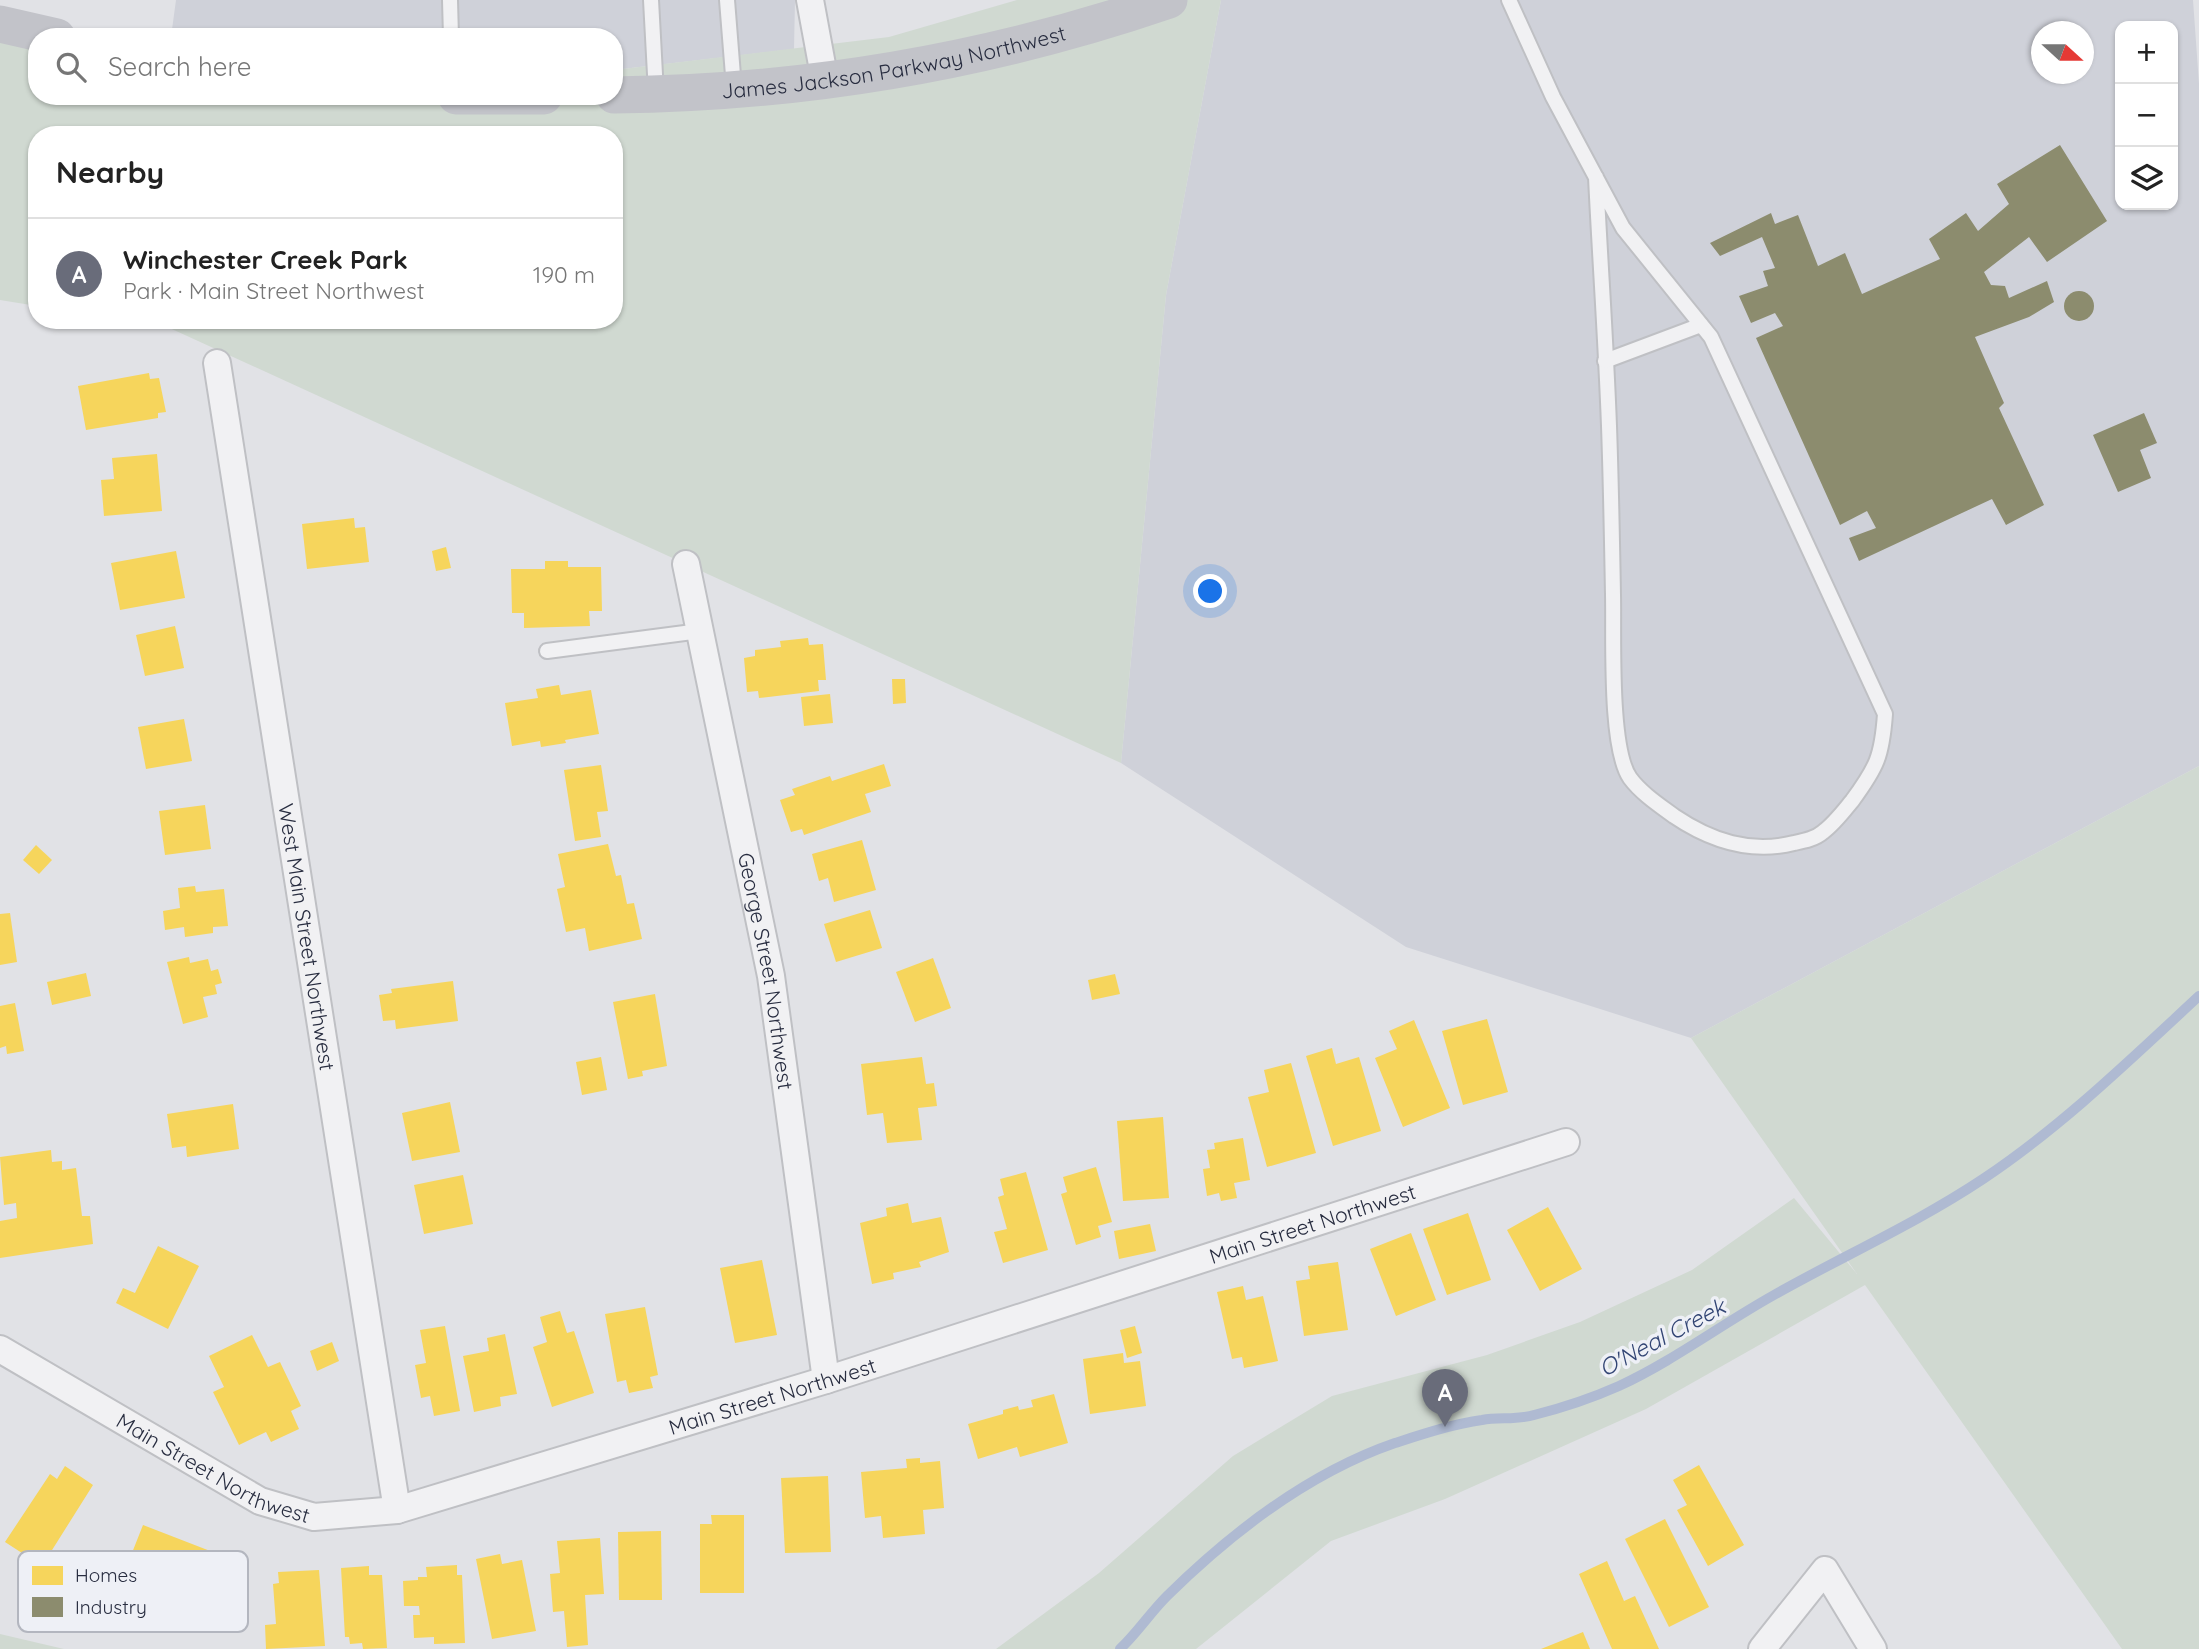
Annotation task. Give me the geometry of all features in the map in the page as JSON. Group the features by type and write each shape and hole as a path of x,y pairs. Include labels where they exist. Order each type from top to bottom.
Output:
{"main road":[{"name":"James Jackson Parkway Northwest","path":"623,95 825,81 1041,39 1169,0"},
{"path":"0,24 28,30"}],"street":[{"path":"810,0 825,81"},
{"name":"West Main Street Northwest","path":"217,363 397,1510"},
{"name":"George Street Northwest","path":"686,564 771,976 826,1380"},
{"name":"Main Street Northwest","path":"0,1349 260,1501 314,1517 397,1510 826,1380 1566,1142"},
{"path":"1762,1649 1825,1570 1873,1649"}],"lane":[{"path":"450,0 452,28"},
{"path":"651,0 656,94"},
{"path":"727,0 734,89"},
{"path":"1509,0 1553,97 1596,177 1623,228 1717,349 1885,714 1882,747 1872,773 1843,812 1812,839 1779,847 1752,848 1711,837 1689,826 1659,805 1631,779 1624,767 1619,748 1615,696 1605,361 1596,177"},
{"path":"1605,361 1701,325"},
{"path":"547,651 700,631"}],"shaded area":[{"path":"176,0 795,0 794,49 623,69 623,28 172,28"},
{"path":"1017,0 1221,0 1166,295 1121,763 172,329 623,329 623,126 28,126 28,305 0,300 0,24 28,34 28,105 623,105 623,69 889,37"},
{"path":"1221,0 2193,0 2199,84 2199,766 1691,1038 1406,947 1121,763 1166,295"},
{"path":"2199,766 2199,1649 2122,1649 1865,1285 1646,1409 1445,1499 1331,1541 1196,1649 996,1649 1099,1573 1233,1456 1332,1396 1487,1355 1580,1322 1692,1270 1794,1198 1857,1274 1691,1038"},
{"path":"0,1634 64,1649 0,1649"}],"building: Homes":[{"path":"149,373 150,379 159,378 166,412 158,413 158,418 86,430 78,386"},
{"path":"157,454 162,511 104,516 101,480 114,479 112,458"},
{"path":"354,518 355,528 365,527 369,562 307,569 302,524"},
{"path":"446,547 451,568 436,571 432,551"},
{"path":"176,551 185,598 120,610 111,563"},
{"path":"545,561 568,561 568,567 601,567 602,611 589,611 590,626 524,628 524,613 512,613 511,569 545,569"},
{"path":"175,626 184,668 145,676 136,635"},
{"path":"808,638 809,645 823,644 826,680 818,680 819,691 759,698 758,691 747,692 744,658 755,656 755,650 781,647 780,641"},
{"path":"892,679 905,679 906,703 893,704"},
{"path":"559,685 561,695 591,690 599,734 541,747 540,741 512,746 505,703 538,698 536,689"},
{"path":"830,694 833,723 804,726 801,697"},
{"path":"184,719 192,761 146,769 138,727"},
{"path":"884,764 891,786 865,794 871,812 804,835 802,829 791,832 780,800 795,795 792,789 830,776 832,781"},
{"path":"601,765 608,811 597,812 601,837 575,841 564,770"},
{"path":"205,805 211,849 165,855 159,811"},
{"path":"862,840 876,890 834,902 828,878 819,881 812,854"},
{"path":"608,844 616,876 621,875 627,904 634,903 642,939 589,951 585,928 566,932 557,889 565,887 558,854"},
{"path":"36,845 52,860 39,874 23,860"},
{"path":"195,886 196,892 224,889 228,926 213,927 213,933 185,937 184,927 165,930 163,911 180,908 178,888"},
{"path":"870,910 882,948 836,962 824,924"},
{"path":"10,913 17,962 0,965 0,914"},
{"path":"189,957 190,963 208,959 211,971 218,969 222,983 215,985 217,994 203,997 208,1017 183,1024 167,962"},
{"path":"933,958 951,1008 915,1022 896,972"},
{"path":"86,973 91,996 52,1005 47,982"},
{"path":"1115,974 1120,994 1092,1000 1088,980"},
{"path":"453,981 458,1021 396,1029 395,1020 383,1021 379,995 392,993 391,989"},
{"path":"655,994 667,1066 642,1071 643,1076 628,1079 613,1002"},
{"path":"15,1003 24,1051 7,1054 6,1046 0,1048 0,1006"},
{"path":"1487,1019 1508,1092 1463,1105 1442,1031"},
{"path":"1414,1020 1450,1108 1403,1127 1375,1058 1397,1049 1389,1031"},
{"path":"1332,1048 1336,1064 1359,1057 1381,1131 1333,1146 1306,1056"},
{"path":"601,1057 607,1090 582,1095 576,1062"},
{"path":"922,1057 926,1084 934,1083 937,1106 918,1108 922,1140 887,1143 883,1113 867,1115 861,1064"},
{"path":"1291,1063 1316,1153 1267,1167 1248,1097 1269,1092 1264,1070"},
{"path":"450,1102 460,1152 412,1161 402,1113"},
{"path":"233,1104 239,1149 187,1157 186,1146 172,1148 167,1114"},
{"path":"1163,1117 1169,1198 1123,1201 1117,1121"},
{"path":"1243,1138 1250,1180 1234,1183 1237,1198 1221,1201 1219,1193 1207,1196 1203,1169 1210,1168 1207,1150 1215,1149 1214,1143"},
{"path":"51,1150 52,1162 62,1161 62,1170 76,1168 82,1216 90,1216 93,1244 0,1258 0,1221 17,1218 16,1203 4,1205 0,1157"},
{"path":"1096,1167 1112,1222 1098,1226 1101,1237 1076,1245 1061,1194 1067,1192 1063,1177"},
{"path":"1026,1172 1048,1250 1003,1263 994,1232 1007,1229 998,1197 1004,1195 1000,1179"},
{"path":"463,1175 473,1224 424,1234 414,1185"},
{"path":"908,1203 912,1223 941,1217 949,1252 919,1262 921,1267 893,1273 894,1279 872,1284 860,1223 887,1216 886,1208"},
{"path":"1548,1207 1582,1269 1540,1291 1507,1230"},
{"path":"1468,1213 1491,1280 1447,1295 1423,1229"},
{"path":"1150,1224 1156,1251 1119,1259 1114,1231"},
{"path":"1411,1233 1436,1300 1396,1316 1370,1249"},
{"path":"158,1246 199,1266 168,1329 116,1303 123,1288 135,1293"},
{"path":"762,1260 777,1335 735,1343 720,1268"},
{"path":"1338,1262 1348,1330 1304,1336 1296,1281 1310,1279 1308,1266"},
{"path":"1243,1286 1246,1300 1263,1296 1278,1361 1244,1368 1242,1357 1232,1359 1217,1292"},
{"path":"645,1307 658,1375 650,1377 653,1388 629,1393 626,1380 617,1382 605,1314"},
{"path":"560,1311 567,1333 574,1331 594,1393 552,1407 533,1347 547,1342 540,1317"},
{"path":"445,1326 460,1411 434,1416 430,1396 421,1398 415,1365 426,1363 420,1330"},
{"path":"1135,1326 1142,1353 1127,1358 1120,1330"},
{"path":"505,1334 517,1394 500,1397 501,1406 474,1412 463,1356 489,1351 487,1338"},
{"path":"252,1335 268,1367 280,1362 301,1406 291,1411 299,1429 271,1442 266,1432 239,1445 213,1392 224,1387 209,1356"},
{"path":"332,1342 339,1361 317,1371 310,1351"},
{"path":"1123,1353 1124,1363 1140,1361 1146,1406 1090,1414 1083,1359"},
{"path":"1054,1394 1068,1443 1020,1457 1017,1447 978,1459 968,1424 1003,1414 1003,1410 1018,1406 1019,1410 1033,1407 1031,1400"},
{"path":"920,1458 920,1463 940,1461 944,1508 923,1510 925,1534 883,1538 881,1516 865,1518 861,1472 907,1468 906,1459"},
{"path":"1699,1465 1744,1545 1708,1566 1677,1510 1687,1505 1673,1480"},
{"path":"65,1466 93,1485 51,1551 19,1551 5,1542 50,1474 57,1479"},
{"path":"828,1476 831,1552 785,1553 781,1478"},
{"path":"711,1515 744,1515 744,1593 700,1593 700,1524 712,1524"},
{"path":"1665,1519 1709,1607 1669,1627 1625,1539"},
{"path":"143,1525 210,1551 133,1551"},
{"path":"661,1531 662,1600 619,1600 618,1532"},
{"path":"600,1538 604,1594 585,1595 588,1645 567,1647 564,1611 553,1612 550,1574 560,1573 557,1541"},
{"path":"500,1554 502,1564 522,1560 536,1631 492,1639 476,1559"},
{"path":"1607,1561 1624,1601 1635,1596 1659,1649 1612,1649 1579,1574"},
{"path":"457,1565 457,1575 462,1575 465,1643 434,1644 434,1637 414,1638 413,1615 420,1615 419,1606 404,1606 403,1581 427,1577 426,1567"},
{"path":"369,1566 369,1575 382,1575 387,1648 363,1649 362,1643 350,1644 349,1637 345,1637 341,1568"},
{"path":"319,1570 325,1646 266,1649 265,1625 276,1624 273,1584 279,1583 278,1572"},
{"path":"1583,1632 1590,1649 1541,1649"}],"building: Industry":[{"path":"2060,145 2107,221 2047,262 2029,237 1984,272 1991,285 2005,286 2009,298 2047,281 2054,302 2029,317 1975,337 2004,403 1999,408 2044,505 2006,525 1992,499 1859,561 1849,538 1876,528 1867,511 1840,525 1756,338 1783,326 1775,313 1751,323 1739,296 1768,286 1763,271 1775,268 1762,237 1720,256 1710,243 1771,213 1775,224 1798,215 1818,266 1845,253 1862,294 1940,259 1929,239 1966,213 1978,231 2009,204 1997,184"},
{"path":"2079,291 2090,295 2094,306 2090,317 2079,321 2068,317 2064,306 2068,295"},
{"path":"2144,413 2157,443 2140,450 2151,478 2118,492 2093,435"}],"waterway":[{"name":"O'Neal Creek","path":"1120,1649 1167,1596 1218,1549 1273,1507 1332,1471 1395,1443 1427,1433 1488,1419 1534,1415 1619,1386 1659,1365 1774,1295 1958,1195 2012,1159 2067,1115 2199,996"}],"place":[{"name":"Winchester Creek Park","path":"1445,1427"}]}
